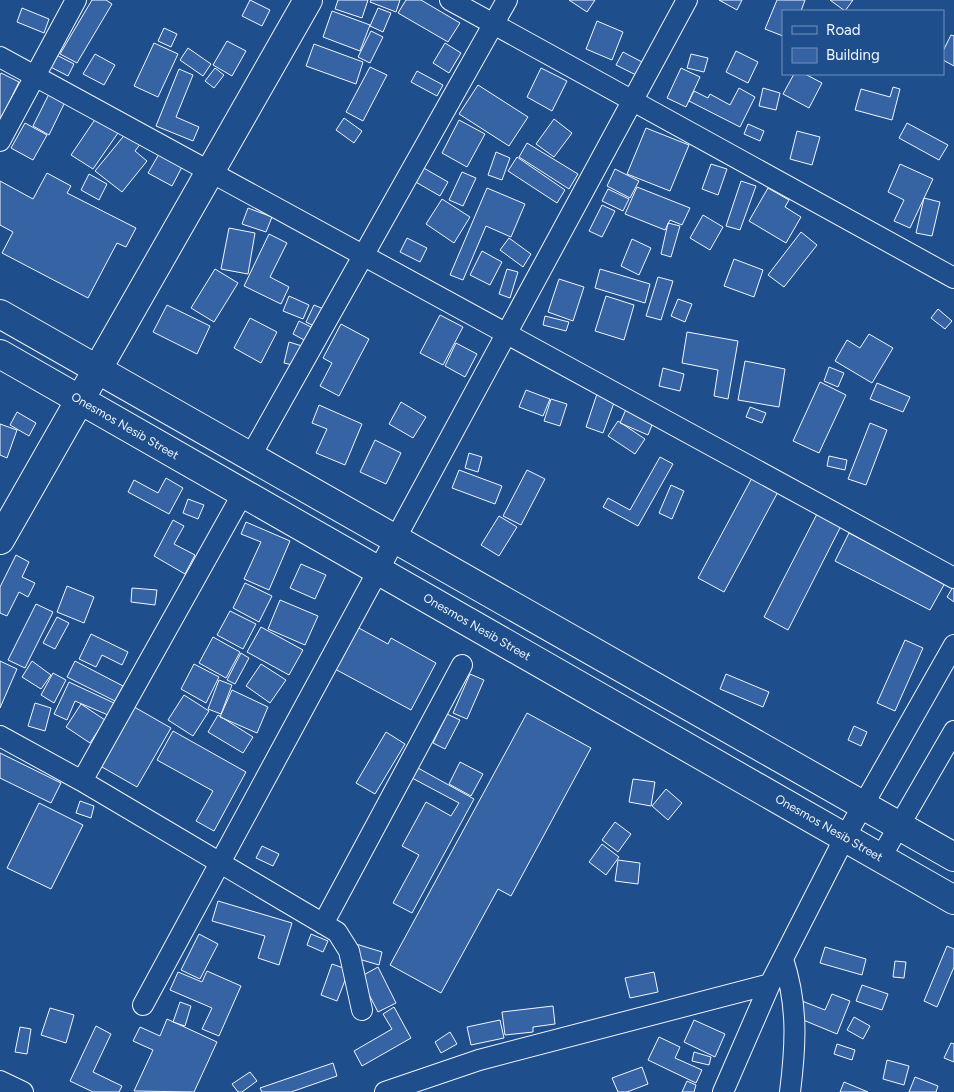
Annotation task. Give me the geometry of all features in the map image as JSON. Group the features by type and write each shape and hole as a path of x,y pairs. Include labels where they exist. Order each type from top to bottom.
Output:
{"street":[{"path":"0,141 76,0"},
{"path":"0,540 308,0"},
{"path":"450,0 954,278"},
{"path":"250,457 507,0"},
{"path":"143,1006 687,0"},
{"path":"0,57 954,578"},
{"path":"0,314 954,857"},
{"name":"Onesmos Nesib Street","path":"0,354 954,900"},
{"path":"82,782 243,493"},
{"path":"723,1092 770,984 844,837 954,645"},
{"path":"323,924 462,665"},
{"path":"881,858 954,731"},
{"path":"0,736 337,932 349,952 362,1010"},
{"path":"783,959 790,982 794,1010 795,1051 790,1092"},
{"path":"385,1092 479,1060 770,984"},
{"path":"3,1085 23,1092"}],"building":[{"path":"92,0 106,0 112,4 77,63 60,54"},
{"path":"250,0 270,10 262,26 242,16"},
{"path":"338,0 368,0 362,18 335,9"},
{"path":"371,0 400,0 396,12 370,2"},
{"path":"406,0 421,0 460,23 448,42 398,13"},
{"path":"569,0 595,0 587,12"},
{"path":"719,0 742,0 737,10"},
{"path":"777,0 805,0 801,10 782,10 782,36 765,29"},
{"path":"830,0 853,0 846,10"},
{"path":"22,8 49,19 44,33 17,22"},
{"path":"378,8 391,13 383,32 370,26"},
{"path":"332,11 370,25 360,51 323,37"},
{"path":"597,21 623,32 612,60 586,49"},
{"path":"164,28 177,34 171,47 158,41"},
{"path":"371,31 383,37 370,63 358,57"},
{"path":"951,35 954,36 954,66 944,61 944,49"},
{"path":"227,41 246,51 232,76 213,65"},
{"path":"154,43 178,54 158,97 134,86"},
{"path":"445,43 461,53 449,73 433,63"},
{"path":"314,44 363,62 356,84 306,66"},
{"path":"188,48 211,64 203,76 180,60"},
{"path":"47,50 74,64 68,76 41,62"},
{"path":"736,51 758,62 748,83 726,72"},
{"path":"623,52 642,62 636,75 616,65"},
{"path":"95,54 115,65 104,85 83,74"},
{"path":"691,54 708,58 704,72 687,68"},
{"path":"370,67 387,75 363,121 346,112"},
{"path":"215,68 224,75 214,88 205,81"},
{"path":"541,68 567,81 552,111 527,97"},
{"path":"681,68 700,77 686,107 667,98"},
{"path":"179,69 193,75 176,117 199,127 193,141 156,126"},
{"path":"417,71 443,85 437,96 411,82"},
{"path":"1,73 19,82 0,121 0,75"},
{"path":"793,75 807,75 822,83 809,108 783,94"},
{"path":"478,85 528,117 509,146 459,114"},
{"path":"893,87 900,89 892,120 855,110 861,89 890,97"},
{"path":"739,88 755,97 740,127 689,101 694,91 708,98 710,94 730,105"},
{"path":"763,88 780,93 776,110 759,106"},
{"path":"50,92 66,100 49,135 33,126"},
{"path":"98,115 120,130 93,169 71,155"},
{"path":"344,118 362,131 354,143 336,130"},
{"path":"554,119 572,133 554,157 536,144"},
{"path":"459,120 485,134 467,167 442,153"},
{"path":"25,123 47,135 33,160 11,148"},
{"path":"907,123 948,145 939,160 899,138"},
{"path":"748,124 764,131 760,141 744,134"},
{"path":"646,128 689,145 670,191 627,174"},
{"path":"797,131 820,137 812,165 790,159"},
{"path":"127,132 141,143 135,151 147,161 122,192 95,171"},
{"path":"527,143 578,174 569,189 519,157"},
{"path":"496,152 510,158 502,180 488,175"},
{"path":"159,154 182,167 172,186 148,173"},
{"path":"517,157 565,190 557,203 508,171"},
{"path":"711,164 727,169 718,195 702,189"},
{"path":"900,164 933,179 910,228 894,221 904,200 888,192"},
{"path":"422,167 448,182 440,196 414,181"},
{"path":"615,169 639,181 630,198 607,186"},
{"path":"462,172 476,178 463,206 449,200"},
{"path":"47,173 71,186 67,193 136,228 126,247 117,243 88,298 2,253 13,232 0,225 0,181 33,199"},
{"path":"89,174 107,184 99,200 81,190"},
{"path":"741,181 756,186 740,230 726,226"},
{"path":"637,187 690,208 682,225 670,220 665,230 625,214"},
{"path":"487,188 525,204 511,237 486,226 463,280 450,275"},
{"path":"768,188 789,200 785,207 801,217 786,243 749,221"},
{"path":"608,189 629,199 623,211 602,201"},
{"path":"924,198 940,202 932,236 916,233"},
{"path":"442,199 470,217 454,243 426,224"},
{"path":"602,205 615,211 602,237 589,231"},
{"path":"248,208 272,217 266,232 242,224"},
{"path":"703,215 723,227 710,250 690,238"},
{"path":"668,223 680,226 671,257 661,254"},
{"path":"229,228 255,233 248,274 221,269"},
{"path":"801,232 817,245 784,287 768,275"},
{"path":"269,234 287,243 270,277 289,287 281,304 244,286"},
{"path":"407,238 427,248 420,262 400,252"},
{"path":"509,238 531,254 523,267 500,250"},
{"path":"632,239 651,248 639,275 621,266"},
{"path":"482,251 502,262 490,285 470,275"},
{"path":"734,259 763,270 754,297 724,286"},
{"path":"215,269 238,283 214,322 191,308"},
{"path":"507,269 518,272 510,298 499,294"},
{"path":"600,269 650,284 645,303 595,288"},
{"path":"658,277 673,281 661,320 646,316"},
{"path":"559,279 584,287 573,321 548,312"},
{"path":"289,296 309,305 303,319 283,311"},
{"path":"606,296 634,305 624,340 595,331"},
{"path":"678,299 692,304 685,322 671,316"},
{"path":"167,305 210,326 197,354 153,332"},
{"path":"314,305 326,310 318,328 306,322"},
{"path":"938,309 952,321 945,329 931,318"},
{"path":"440,315 463,327 443,365 420,353"},
{"path":"545,316 569,322 566,331 543,325"},
{"path":"250,318 277,332 261,363 234,348"},
{"path":"299,321 315,329 308,342 293,334"},
{"path":"341,324 369,339 339,396 320,386 332,363 323,358"},
{"path":"687,332 738,341 728,399 714,396 718,370 682,363"},
{"path":"869,334 893,348 872,383 835,361 847,340 860,348"},
{"path":"289,342 302,346 297,366 284,363"},
{"path":"456,343 477,354 465,377 445,366"},
{"path":"745,361 785,369 779,407 738,400"},
{"path":"829,367 844,373 838,387 824,381"},
{"path":"663,368 684,374 680,391 659,386"},
{"path":"820,382 846,395 819,453 793,441"},
{"path":"877,383 910,397 903,412 870,399"},
{"path":"526,390 550,399 543,416 519,407"},
{"path":"597,394 615,400 603,433 586,427"},
{"path":"551,399 567,404 560,426 544,421"},
{"path":"401,402 426,417 413,438 389,424"},
{"path":"319,405 362,424 345,465 316,453 327,429 312,423"},
{"path":"627,407 654,420 648,435 620,423"},
{"path":"750,407 766,413 762,423 746,417"},
{"path":"17,412 36,423 29,436 10,425"},
{"path":"618,421 645,439 635,454 608,436"},
{"path":"870,423 887,430 866,485 848,479"},
{"path":"0,424 17,430 7,458 0,455"},
{"path":"375,440 401,453 386,484 360,472"},
{"path":"469,453 482,457 478,472 465,468"},
{"path":"829,456 847,460 845,470 827,466"},
{"path":"660,457 673,464 638,526 603,507 608,498 630,510"},
{"path":"459,470 502,486 495,504 452,488"},
{"path":"527,470 545,479 521,525 503,516"},
{"path":"753,476 779,490 724,592 698,578"},
{"path":"166,478 183,488 169,514 128,492 134,480 158,493"},
{"path":"671,485 684,491 672,519 659,513"},
{"path":"188,499 204,505 198,519 183,513"},
{"path":"818,512 842,524 788,630 764,617"},
{"path":"499,516 517,527 499,556 481,545"},
{"path":"173,520 184,526 174,544 195,555 185,574 154,556"},
{"path":"246,522 290,541 269,590 244,579 261,542 241,534"},
{"path":"849,533 945,583 930,610 835,561"},
{"path":"16,555 29,562 22,577 35,583 28,597 19,592 7,616 0,613 0,587"},
{"path":"301,564 326,575 315,599 290,588"},
{"path":"245,583 272,596 259,622 233,608"},
{"path":"954,585 954,602 947,597"},
{"path":"67,586 94,597 84,623 57,612"},
{"path":"132,588 157,590 155,605 131,602"},
{"path":"280,600 318,616 305,645 268,629"},
{"path":"36,604 53,612 25,668 8,660"},
{"path":"230,611 256,624 243,649 217,635"},
{"path":"57,617 69,623 55,649 43,643"},
{"path":"261,627 303,650 289,675 247,652"},
{"path":"357,627 388,644 391,638 436,663 411,710 335,669"},
{"path":"91,634 128,652 122,665 102,655 96,667 79,659"},
{"path":"213,637 240,652 226,678 199,663"},
{"path":"905,640 923,648 895,711 877,703"},
{"path":"241,653 249,658 235,684 227,680"},
{"path":"0,661 17,669 0,708"},
{"path":"32,661 51,675 41,689 22,677"},
{"path":"75,661 123,686 115,701 67,677"},
{"path":"194,664 219,677 206,703 181,689"},
{"path":"261,664 286,680 270,703 246,686"},
{"path":"53,673 66,680 54,703 41,695"},
{"path":"470,674 484,680 467,719 453,713"},
{"path":"726,674 769,692 763,707 720,689"},
{"path":"219,680 232,685 221,714 208,709"},
{"path":"69,682 114,703 108,715 75,701 67,720 54,714"},
{"path":"232,690 268,707 257,733 220,717"},
{"path":"184,695 209,711 193,736 168,720"},
{"path":"35,703 51,708 45,731 28,726"},
{"path":"81,704 105,720 90,743 66,727"},
{"path":"129,704 171,728 137,787 95,763"},
{"path":"527,713 591,748 511,896 498,889 441,993 390,965"},
{"path":"447,714 460,720 445,749 433,743"},
{"path":"218,715 253,737 243,753 208,732"},
{"path":"854,726 867,732 861,746 848,740"},
{"path":"173,731 246,772 214,831 196,821 213,791 157,760"},
{"path":"386,732 405,744 375,794 356,783"},
{"path":"0,753 61,783 51,803 0,778"},
{"path":"460,762 483,774 471,796 449,784"},
{"path":"418,768 474,799 412,913 393,903 419,855 402,846 426,802 451,816 459,803 412,778"},
{"path":"633,779 655,782 651,806 629,802"},
{"path":"666,789 682,803 668,820 652,806"},
{"path":"80,801 94,806 91,818 76,813"},
{"path":"39,803 83,825 51,889 7,868"},
{"path":"615,822 631,834 618,852 602,840"},
{"path":"602,844 619,857 606,875 589,862"},
{"path":"262,846 279,854 273,866 256,858"},
{"path":"618,860 640,863 638,884 615,881"},
{"path":"218,901 292,923 279,965 258,958 265,936 212,921"},
{"path":"199,934 218,944 200,979 181,970"},
{"path":"311,934 328,941 323,952 307,945"},
{"path":"356,944 382,952 379,965 352,957"},
{"path":"947,946 954,949 954,967 937,1007 924,1001"},
{"path":"825,947 866,959 862,975 820,963"},
{"path":"895,961 906,962 904,978 893,977"},
{"path":"332,964 349,970 337,1001 321,995"},
{"path":"378,967 396,1003 378,1012 360,977"},
{"path":"207,971 241,986 219,1036 202,1029 212,1008 170,990 178,972 202,982"},
{"path":"654,972 658,992 630,998 625,978"},
{"path":"862,985 888,994 882,1010 856,1001"},
{"path":"832,994 850,1001 837,1034 796,1017 802,1001 825,1010"},
{"path":"180,1002 191,1006 185,1026 173,1022"},
{"path":"553,1006 555,1024 533,1027 533,1032 505,1035 502,1012"},
{"path":"394,1007 411,1038 362,1066 354,1051 392,1029 383,1014"},
{"path":"50,1008 74,1015 66,1043 41,1035"},
{"path":"854,1017 870,1026 863,1039 847,1030"},
{"path":"167,1019 217,1042 194,1092 134,1091 153,1050 133,1041 140,1027 160,1036"},
{"path":"500,1020 504,1038 471,1045 467,1027"},
{"path":"694,1020 725,1034 715,1057 684,1042"},
{"path":"96,1026 111,1034 93,1072 122,1086 119,1092 93,1092 70,1081"},
{"path":"20,1027 31,1029 27,1054 15,1052"},
{"path":"450,1032 457,1044 441,1053 435,1042"},
{"path":"659,1037 680,1047 675,1058 702,1070 696,1083 648,1060"},
{"path":"951,1043 954,1044 954,1062 944,1058"},
{"path":"837,1044 855,1050 852,1060 834,1054"},
{"path":"694,1052 711,1057 709,1065 692,1061"},
{"path":"887,1060 909,1066 904,1085 883,1079"},
{"path":"333,1063 337,1076 291,1092 262,1092 260,1088"},
{"path":"642,1067 648,1084 627,1092 618,1092 612,1078"},
{"path":"250,1072 257,1081 242,1092 238,1092 232,1084"},
{"path":"915,1077 938,1086 936,1092 909,1092"},
{"path":"687,1081 696,1085 694,1092 682,1092"},
{"path":"844,1082 868,1092 840,1092"}]}
